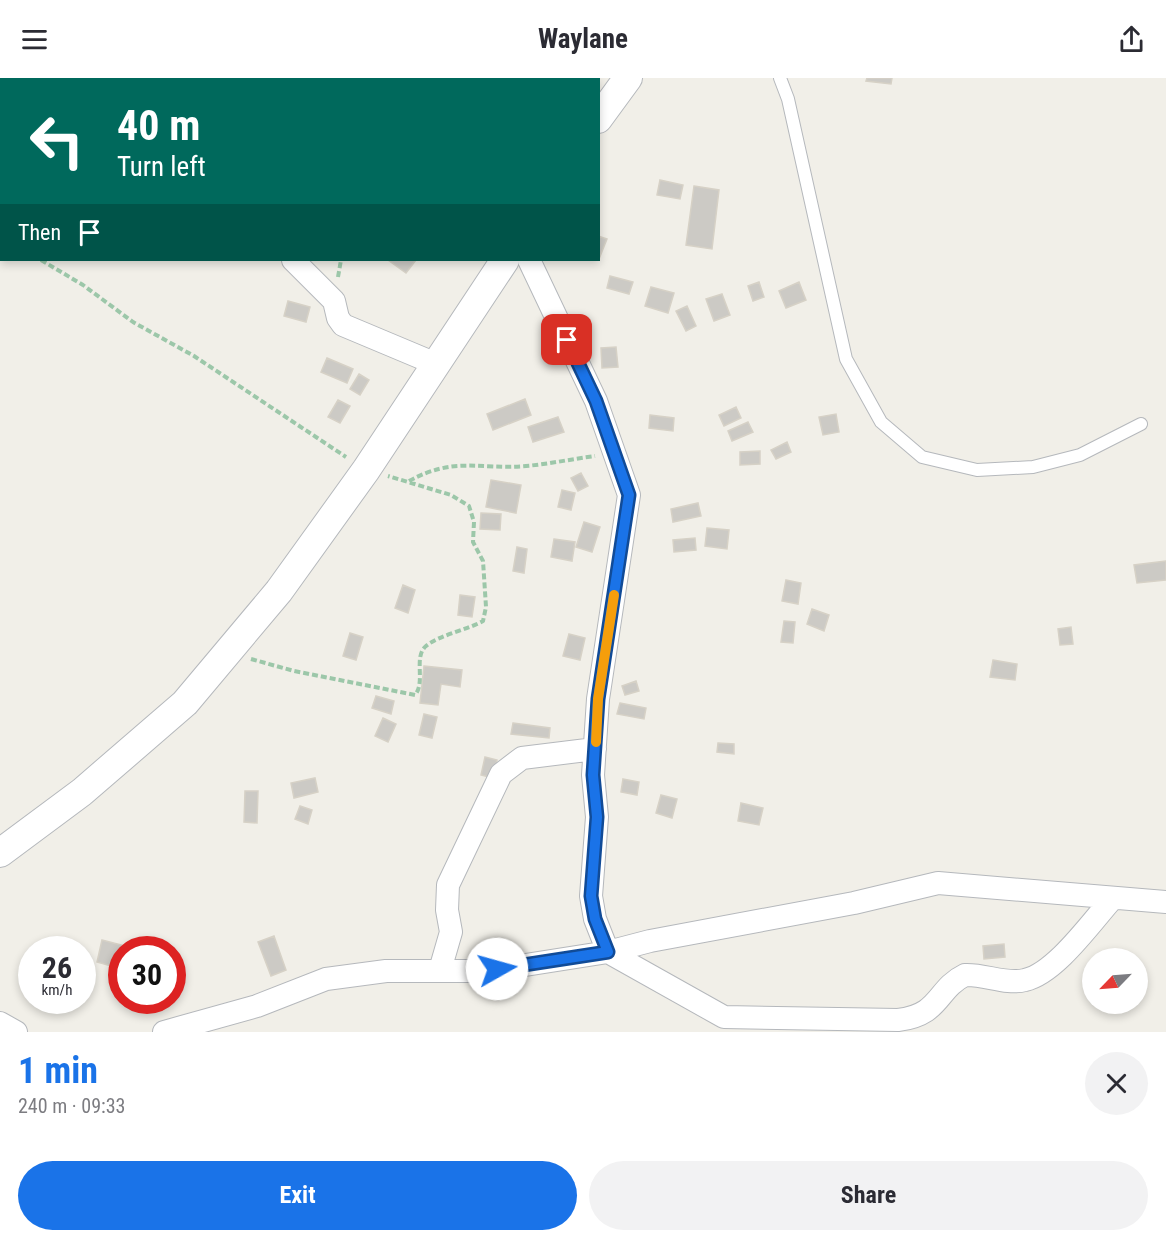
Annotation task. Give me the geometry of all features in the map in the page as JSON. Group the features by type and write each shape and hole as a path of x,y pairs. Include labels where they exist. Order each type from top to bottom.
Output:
{"street":[{"path":"600,116 628,78"},
{"path":"294,261 334,301 338,318 343,325 436,364"},
{"path":"0,853 82,792 186,703 279,591 366,470 504,261"},
{"path":"529,261 596,401 629,495 628,516 598,699 593,775 597,817 591,896 595,919 608,952 724,1017 906,1019 925,1013 965,975 1015,981 1026,980 1038,975 1057,960 1113,898"},
{"path":"440,970 451,932 447,910 448,885 501,774 522,758 595,749"},
{"path":"164,1032 258,1006 326,979 386,970 508,968 608,952 650,941 854,903 938,883 1166,902"},
{"path":"0,1023 16,1032"}],"lane":[{"path":"780,78 788,99 846,359 881,422 922,457 977,470 1033,467 1080,455 1141,424"}],"path":[{"path":"43,261 366,470 451,495 469,506 474,522 473,543 483,561 486,607 483,621 427,645 421,656 417,693 412,695 294,671 227,652"},
{"path":"408,481 440,467 459,464 524,466 616,453"}],"building":[{"path":"867,78 892,78 891,84 866,81"},
{"path":"660,180 683,185 680,199 657,195"},
{"path":"694,186 719,190 712,249 686,245"},
{"path":"600,237 607,239 600,256"},
{"path":"389,261 415,261 406,273"},
{"path":"610,276 633,282 629,294 607,288"},
{"path":"759,282 764,297 753,301 748,286"},
{"path":"799,282 806,300 786,308 779,291"},
{"path":"651,287 674,293 668,313 645,306"},
{"path":"722,294 730,315 714,321 706,299"},
{"path":"288,301 310,307 306,322 284,316"},
{"path":"687,306 696,326 686,331 676,311"},
{"path":"616,347 618,367 602,368 601,348"},
{"path":"327,358 353,369 347,383 321,372"},
{"path":"359,374 369,380 360,395 350,389"},
{"path":"525,399 531,415 493,430 487,414"},
{"path":"338,400 350,406 340,423 328,417"},
{"path":"736,407 741,418 724,426 719,415"},
{"path":"836,414 839,432 823,435 819,417"},
{"path":"650,415 674,418 673,431 649,428"},
{"path":"558,417 564,432 533,442 528,427"},
{"path":"748,422 753,432 732,441 728,431"},
{"path":"787,442 791,452 776,459 771,450"},
{"path":"760,451 760,464 740,465 740,452"},
{"path":"581,473 588,486 578,491 571,478"},
{"path":"491,480 521,485 516,513 486,507"},
{"path":"562,490 575,493 571,510 558,507"},
{"path":"698,503 701,516 673,522 671,509"},
{"path":"481,513 501,514 500,530 480,529"},
{"path":"584,522 600,527 592,552 576,547"},
{"path":"707,528 729,530 727,549 705,546"},
{"path":"695,538 696,550 674,552 673,540"},
{"path":"554,539 575,542 572,561 551,557"},
{"path":"517,547 527,549 524,573 513,571"},
{"path":"1166,561 1166,580 1137,583 1134,565"},
{"path":"786,580 801,583 798,604 782,601"},
{"path":"403,585 415,590 408,613 395,608"},
{"path":"460,595 475,597 472,617 458,615"},
{"path":"812,609 829,615 824,631 807,624"},
{"path":"784,621 795,622 793,643 781,642"},
{"path":"1071,627 1073,644 1060,645 1058,629"},
{"path":"350,633 363,637 356,660 343,656"},
{"path":"569,634 585,638 580,660 563,656"},
{"path":"993,660 1017,664 1015,680 990,677"},
{"path":"424,666 462,670 460,687 441,684 438,705 420,703"},
{"path":"636,681 639,691 625,695 622,686"},
{"path":"376,696 394,701 391,714 372,708"},
{"path":"620,703 646,708 644,719 617,714"},
{"path":"424,714 437,717 432,738 419,735"},
{"path":"383,718 396,724 388,742 375,736"},
{"path":"513,723 550,728 549,738 511,734"},
{"path":"718,743 734,744 734,754 717,752"},
{"path":"485,757 497,760 493,778 481,775"},
{"path":"315,778 318,792 294,798 291,783"},
{"path":"623,779 639,782 637,795 621,792"},
{"path":"245,791 258,791 257,823 244,822"},
{"path":"661,795 677,799 672,818 656,813"},
{"path":"741,803 763,808 759,825 738,821"},
{"path":"300,806 312,810 308,824 295,819"},
{"path":"274,936 286,970 271,976 258,942"},
{"path":"102,940 108,942 108,965 97,962"},
{"path":"1004,944 1005,957 984,959 983,946"}],"slow traffic":[{"path":"596,742 598,699 607,628 614,595"}],"route":[{"path":"497,969 608,952 595,919 591,896 597,817 593,775 598,699 607,628 628,516 629,495 596,401 567,340"}]}
